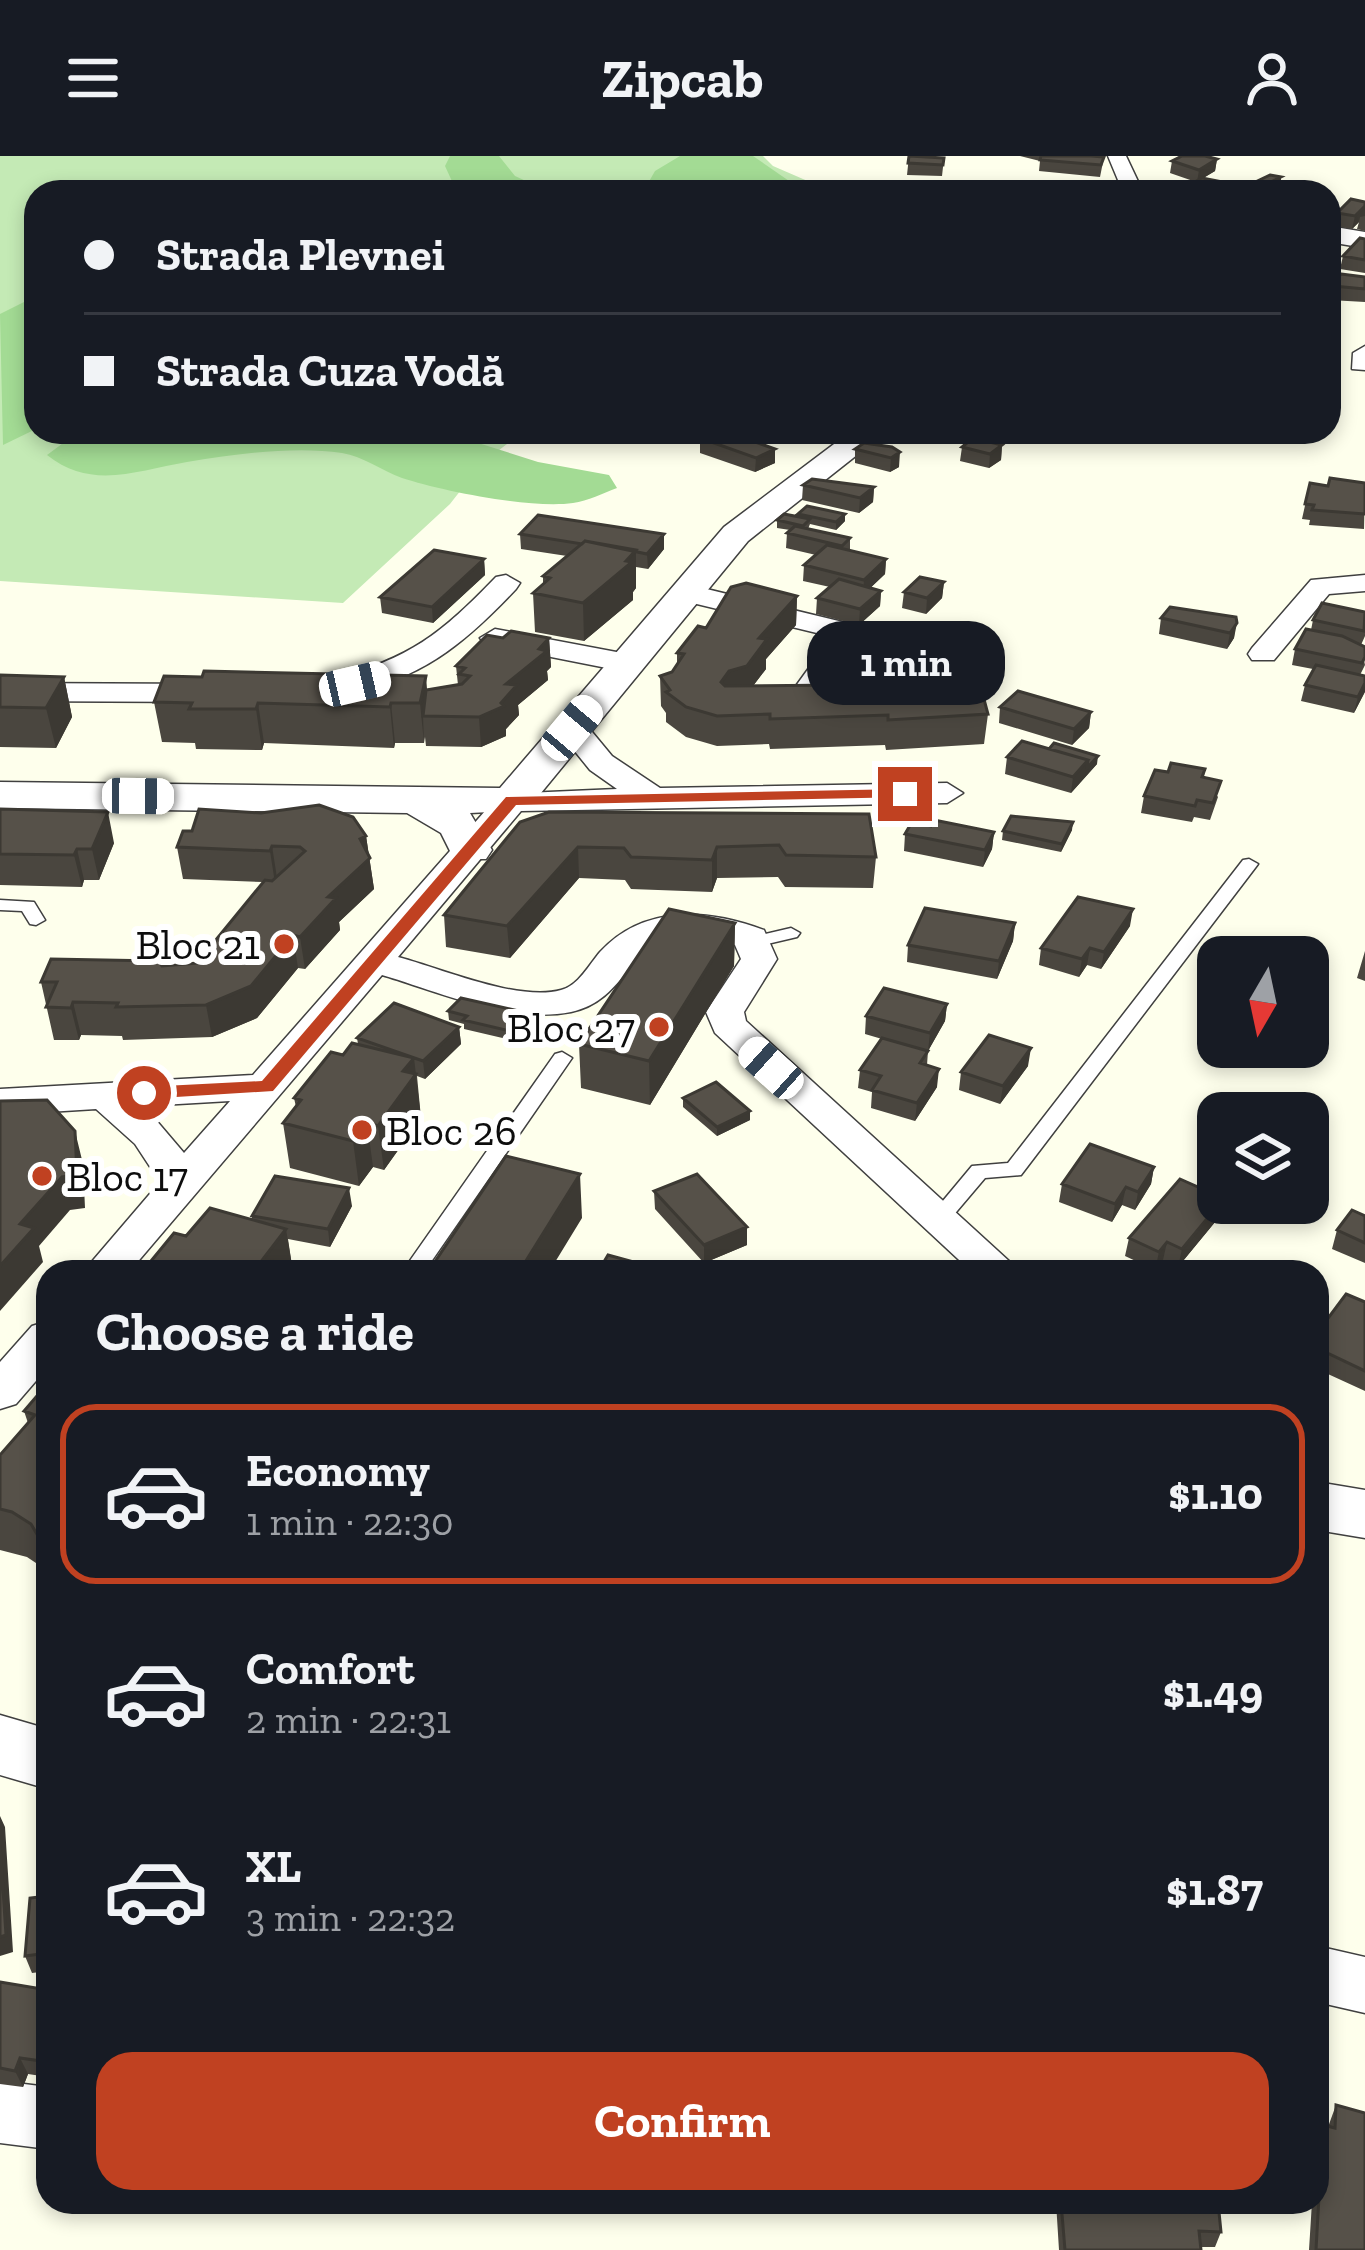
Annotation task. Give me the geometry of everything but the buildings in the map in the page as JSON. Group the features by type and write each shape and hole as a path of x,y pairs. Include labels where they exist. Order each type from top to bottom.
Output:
{"street":[{"path":"116,1260 376,962 736,534 854,444"},
{"path":"320,688 401,674 426,661 506,583"},
{"path":"1263,653 1321,586 1365,583"},
{"path":"686,593 837,629 829,662 808,690"},
{"path":"459,632 627,663"},
{"path":"0,692 242,692"},
{"path":"572,728 601,763 652,798"},
{"path":"0,795 512,801 947,793"},
{"path":"414,800 452,818 466,831 470,850"},
{"path":"376,962 527,1000 567,1002 582,995 617,955 651,931 701,923 772,938 725,1012 728,1025 985,1260"},
{"path":"0,1102 267,1087"},
{"path":"103,1095 140,1120 165,1150 182,1185"},
{"path":"0,1392 36,1351"},
{"path":"0,1745 36,1756"},
{"path":"0,1772 36,1763"},
{"path":"1329,1977 1365,1985"},
{"path":"0,2112 36,2116"}],"lane":[{"path":"939,1219 979,1171 1014,1170 1250,864"},
{"path":"0,905 28,906 36,920"},
{"path":"421,1260 562,1058"}],"green space":[{"path":"0,156 763,156 773,166 805,180 24,180 24,444 507,444 482,463 450,504 343,603 0,581"},
{"path":"450,156 499,156 524,180 451,180 445,166"},
{"path":"680,156 753,156 788,180 650,180 655,171"},
{"path":"24,302 24,435 3,445 0,314"},
{"path":"62,444 481,444 538,462 609,475 617,488 573,503 511,501 419,483 365,460 324,451 244,454 116,475 81,472 47,455"}],"place":[{"name":"Bloc 21","path":"284,944"},
{"name":"Bloc 27","path":"659,1027"},
{"name":"Bloc 26","path":"362,1130"},
{"name":"Bloc 17","path":"42,1176"}],"route":[{"path":"144,1093 267,1087 512,801 905,794"}]}
